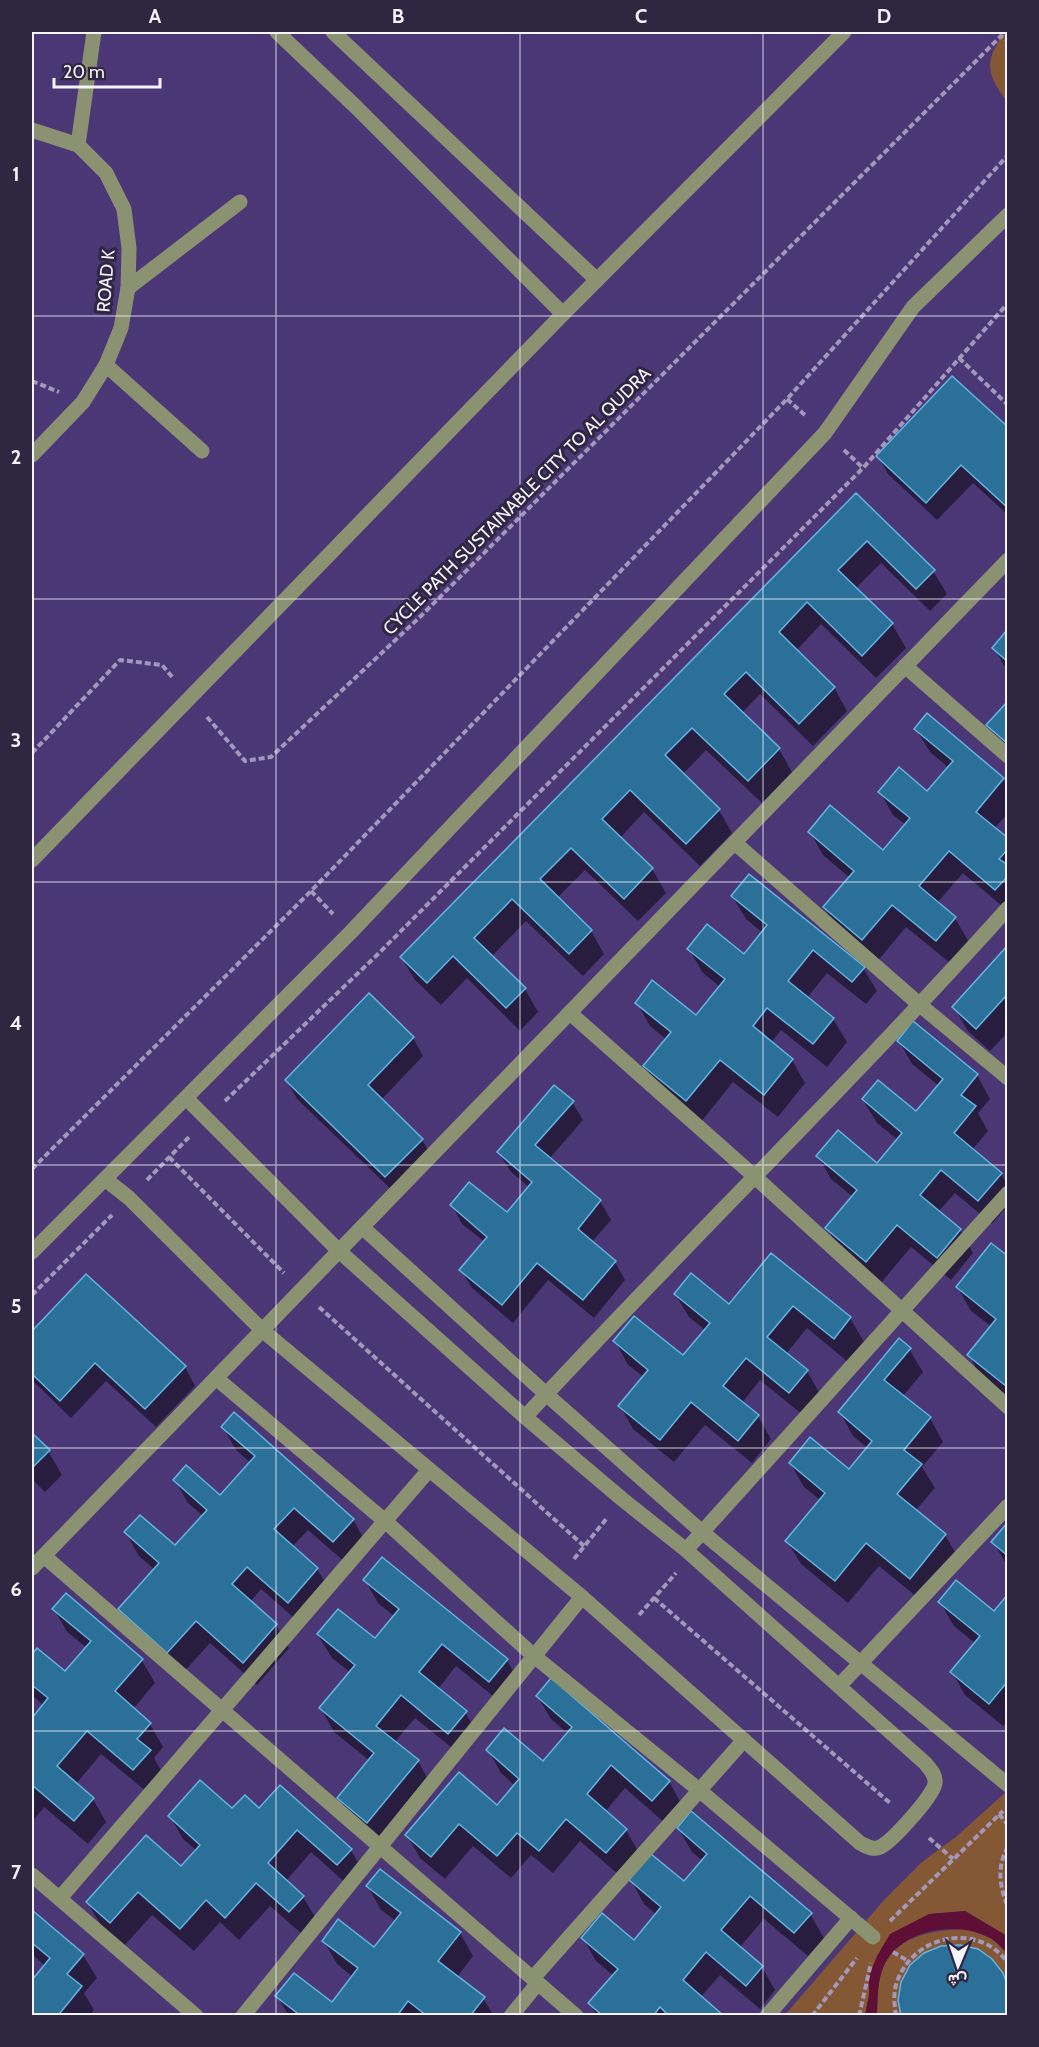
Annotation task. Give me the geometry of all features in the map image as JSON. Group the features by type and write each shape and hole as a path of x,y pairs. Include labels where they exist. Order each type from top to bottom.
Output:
{"street":[{"path":"78,145 94,32"},
{"path":"277,32 369,119 563,314"},
{"path":"333,32 597,280"},
{"path":"32,860 563,314 844,32"},
{"name":"ROAD K","path":"32,130 78,145 106,173 124,209 129,248 129,288 121,328 106,365 83,402 32,455"},
{"path":"129,288 240,202"},
{"path":"32,1252 350,933 825,433 913,308 939,282 938,275 945,263 966,242 978,234 991,231 1008,215"},
{"path":"913,308 926,306 932,302 980,256 988,244 991,231"},
{"path":"106,365 202,451"},
{"path":"32,1568 1008,560"},
{"path":"905,666 1008,756"},
{"path":"735,843 1008,1078"},
{"path":"525,1417 754,1176 921,1005 1008,908"},
{"path":"570,1013 754,1176 1008,1407"},
{"path":"105,1179 129,1198 262,1330 582,1597 867,1847 874,1849 882,1846 909,1820 932,1794 935,1783 933,1772 925,1763 689,1553 525,1417 339,1251 186,1098"},
{"path":"689,1553 702,1532 1008,1193"},
{"path":"362,1227 702,1532 1008,1785"},
{"path":"216,1378 385,1521 534,1656 699,1790 873,1937"},
{"path":"60,1898 429,1470"},
{"path":"839,1686 1008,1506"},
{"path":"44,1556 576,2016"},
{"path":"243,2016 582,1597"},
{"path":"512,2016 536,1981 744,1740"},
{"path":"32,1876 191,2014"},
{"path":"767,2016 851,1918"}],"path":[{"name":"CYCLE PATH SUSTAINABLE CITY TO AL QUDRA","path":"32,753 120,660 162,665 245,761 271,757 422,615 1001,36 1008,41"},
{"path":"32,1169 311,891 787,399 1008,155"},
{"path":"32,1295 207,1119 377,955 863,468 1008,303"},
{"path":"959,358 1008,405"},
{"path":"169,1157 301,1291 584,1546"},
{"path":"559,1578 622,1499"},
{"path":"623,1633 689,1553"},
{"path":"654,1598 953,1859"},
{"path":"812,2016 873,1937 1008,1806"},
{"path":"999,1814 1008,1825"},
{"path":"1008,1847 1000,1871 1001,1890 1008,1907"},
{"path":"896,2016 894,1998 897,1980 908,1961 920,1950 936,1941 954,1937 972,1939 989,1946 1008,1963"},
{"path":"859,2016 869,1966 873,1957"},
{"path":"900,1957 908,1961"}],"shaded area":[{"path":"1005,32 1008,32 1008,96 1005,99 994,81 990,66 994,50"},
{"path":"1007,1791 1007,1936 965,1911 929,1914 869,1976 869,1995 865,2015 784,2016 885,1899 922,1862 957,1836"},
{"path":"965,1911 1007,1936 1007,1953 992,1939 964,1930 936,1930 909,1939 889,1957 882,1970 877,2015 865,2015 869,1995 869,1976 890,1934 929,1914"},
{"path":"966,1929 991,1938 1007,1953 1007,1986 995,1964 979,1951 959,1945 940,1946 922,1955 908,1969 900,1990 901,2015 877,2016 881,1973 886,1961 894,1951 915,1937 940,1931"}],"building":[{"path":"952,376 1008,427 1008,508 961,465 926,503 876,456"},
{"path":"856,493 935,570 916,589 867,541 838,570 893,623 862,656 807,602 779,632 835,687 799,724 746,672 724,694 780,748 748,781 692,728 665,755 720,809 686,844 630,790 602,819 653,868 624,899 571,848 540,879 592,930 569,954 512,899 474,938 526,988 506,1008 453,956 427,983 400,957"},
{"path":"1008,630 1008,662 992,648"},
{"path":"1008,701 1008,744 986,725"},
{"path":"927,713 1004,778 976,812 1008,838 1008,849 999,859 1008,865 1008,876 995,890 949,851 919,886 956,917 936,941 892,905 862,940 823,907 854,871 808,832 830,805 883,850 910,818 878,792 899,767 927,791 953,761 914,729"},
{"path":"749,874 865,967 852,982 813,950 788,981 834,1018 813,1044 767,1008 753,1026 793,1059 764,1095 720,1060 686,1101 643,1066 671,1032 635,1003 652,980 696,1015 725,979 687,949 707,924 744,954 767,925 731,896"},
{"path":"1008,945 1008,1000 1005,997 976,1029 952,1007"},
{"path":"369,993 414,1037 368,1085 423,1139 385,1177 285,1080"},
{"path":"913,1021 978,1074 961,1095 976,1106 954,1133 1002,1173 978,1201 941,1170 920,1195 961,1229 937,1258 897,1225 866,1262 825,1228 857,1190 816,1156 838,1130 877,1163 902,1133 862,1099 878,1080 916,1111 943,1079 897,1041"},
{"path":"554,1085 574,1101 535,1145 601,1200 578,1229 616,1261 583,1300 537,1263 502,1305 459,1270 487,1237 450,1205 469,1182 507,1212 532,1182 497,1152"},
{"path":"991,1243 1008,1256 1008,1384 1006,1386 967,1355 996,1319 956,1287"},
{"path":"771,1253 851,1317 834,1339 793,1306 767,1337 808,1370 789,1393 746,1358 723,1386 759,1415 738,1441 691,1402 660,1440 618,1406 648,1370 613,1341 634,1316 683,1355 710,1323 674,1294 691,1273 729,1304"},
{"path":"86,1274 186,1366 145,1409 95,1363 60,1401 32,1374 32,1331"},
{"path":"899,1338 911,1348 884,1380 931,1417 904,1450 922,1464 897,1494 946,1534 910,1579 866,1543 835,1581 785,1541 825,1493 789,1463 810,1437 849,1469 872,1441 838,1412"},
{"path":"234,1412 354,1519 333,1542 294,1508 274,1529 318,1568 288,1603 247,1567 232,1584 277,1624 243,1663 196,1621 167,1653 118,1609 159,1563 124,1532 140,1515 175,1545 207,1510 173,1480 186,1465 220,1495 255,1456 221,1427"},
{"path":"32,1433 50,1450 32,1468"},
{"path":"1008,1522 1008,1556 991,1542"},
{"path":"382,1557 508,1659 489,1682 442,1644 419,1672 467,1711 448,1734 401,1695 376,1726 419,1760 367,1823 337,1798 374,1753 319,1708 355,1665 317,1634 338,1609 375,1638 399,1609 363,1580"},
{"path":"956,1580 994,1611 1008,1594 1008,1681 989,1704 950,1672 980,1636 938,1602"},
{"path":"66,1593 143,1659 115,1691 151,1723 137,1739 151,1750 133,1770 87,1731 57,1766 94,1798 74,1821 32,1785 32,1718 48,1698 32,1685 32,1654 37,1648 65,1671 91,1641 52,1609"},
{"path":"551,1678 670,1781 652,1801 611,1765 587,1794 627,1829 606,1853 566,1819 539,1851 517,1833 497,1856 459,1824 431,1857 405,1835 459,1772 497,1805 519,1779 486,1750 504,1728 543,1761 572,1727 536,1696"},
{"path":"200,1780 232,1808 245,1795 259,1808 280,1785 352,1849 337,1865 297,1830 268,1863 304,1896 289,1912 256,1883 225,1918 206,1900 180,1929 138,1892 110,1923 86,1902 146,1835 181,1866 200,1845 168,1816"},
{"path":"691,1811 812,1913 794,1933 750,1896 721,1930 763,1966 746,1986 706,1952 683,1980 724,2016 669,2016 660,2007 653,2016 603,2016 588,2003 618,1969 581,1938 602,1913 634,1940 661,1907 629,1880 651,1854 684,1881 707,1854 677,1828"},
{"path":"380,1869 461,1932 438,1961 485,1997 470,2016 427,2016 408,2001 397,2016 301,2016 275,1996 294,1973 332,2002 358,1968 322,1941 338,1919 374,1947 401,1913 366,1886"},
{"path":"32,1910 84,1954 67,1974 82,1986 60,2013 64,2016 32,2016 32,1980 50,1958 32,1943"},
{"path":"960,1945 978,1949 992,1959 1003,1973 1008,1986 1007,2016 901,2016 898,2000 901,1982 910,1965 924,1953 941,1946"}]}
